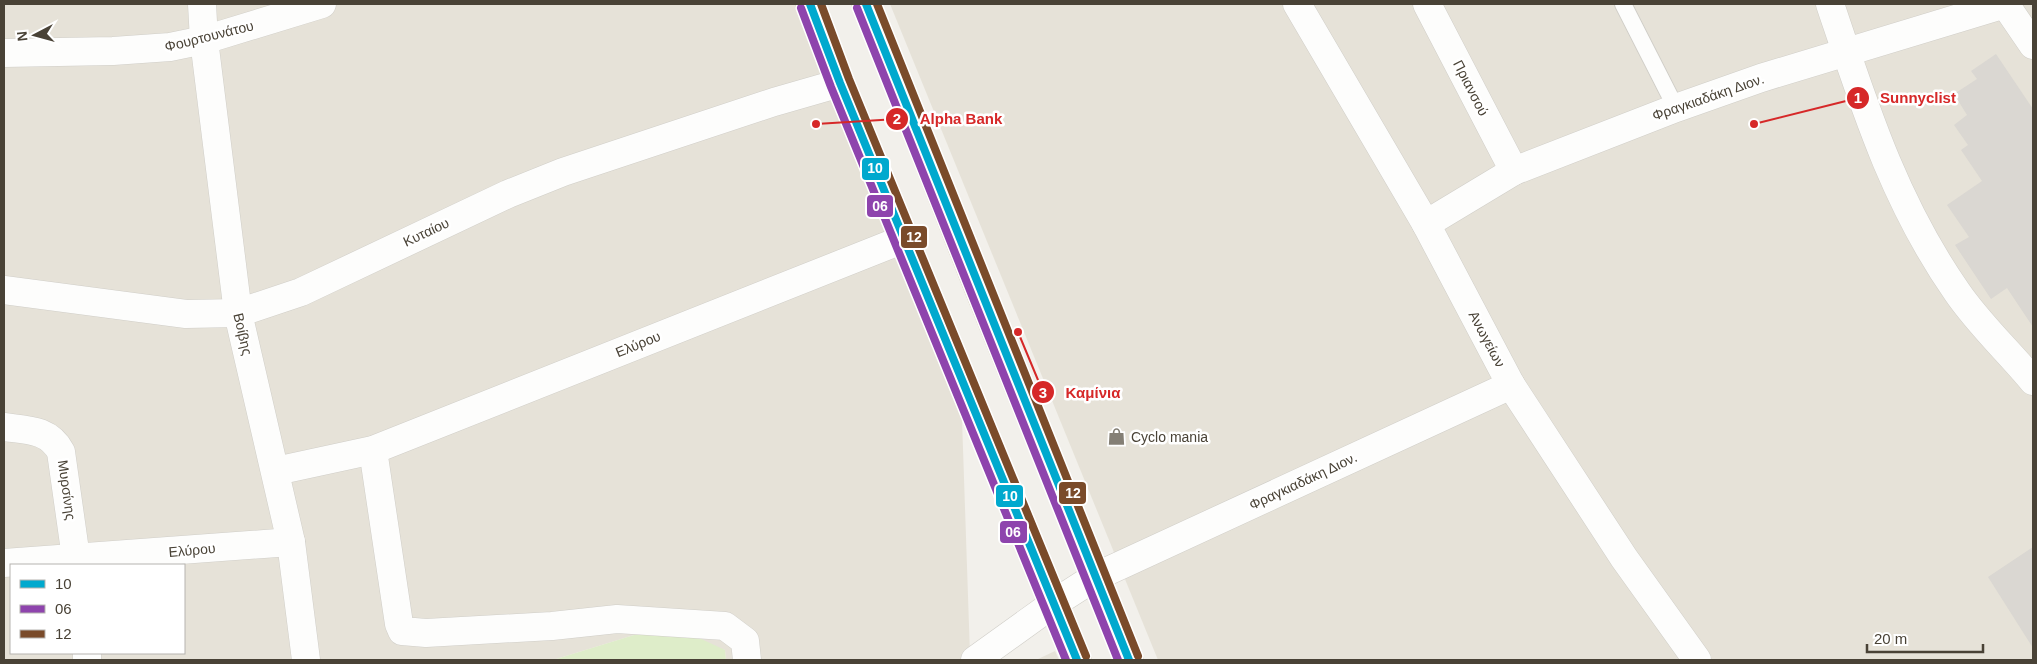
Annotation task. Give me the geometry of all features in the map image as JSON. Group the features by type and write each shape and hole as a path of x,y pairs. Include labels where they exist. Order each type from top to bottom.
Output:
{"main road":[{"path":"810,4 840,83 1077,660"},
{"path":"872,6 1129,660"}],"street":[{"name":"Βοίβης","path":"202,4 204,40 238,313 291,542 306,660"},
{"name":"Φουρτουνάτου","path":"4,53 138,50 170,47 204,40 322,4"},
{"name":"Ανωγείων","path":"1297,4 1426,224 1511,385 1624,558 1697,660"},
{"name":"Πριανσού","path":"1427,4 1514,172"},
{"path":"1830,4 1879,146 1918,231 1958,294 2033,381"},
{"name":"Φραγκιαδάκη Διον.","path":"1426,224 1514,172 1676,108 1761,78 2005,4"},
{"path":"2005,4 2033,45"},
{"name":"Κυταίου","path":"4,290 186,314 238,313 301,292 508,194 563,172 774,102 840,83"},
{"name":"Ελύρου","path":"276,471 373,450 904,239"},
{"name":"Φραγκιαδάκη Διον.","path":"975,660 1053,604 1095,577 1511,385"},
{"name":"Μυρσίνης","path":"4,426 39,432 48,436 57,444 61,452 77,562"},
{"path":"373,450 402,631 436,633 552,626 618,619 725,626 745,641 747,660"},
{"name":"Ελύρου","path":"4,563 77,562 291,542"}],"lane":[{"path":"1623,4 1676,108"}],"shaded area":[{"path":"4,4 800,4 962,419 970,655 965,660 726,660 725,650 664,633 634,635 553,660 4,660"},
{"path":"890,4 2033,4 2033,660 1158,660"},
{"path":"1055,651 1059,660 1036,660"}],"green space":[{"path":"664,633 697,637 725,650 726,660 553,660 634,635"}],"building":[{"path":"1996,54 2033,109 2033,327 2007,288 1991,299 1955,245 1969,237 1947,205 1982,181 1961,150 1968,145 1954,125 1967,115 1954,94 1977,79 1971,71"},
{"path":"2033,547 2033,648 1988,577"}],"transit line":[{"name":"10","path":"810,4 840,83 1077,660"},
{"name":"12","path":"821,4 849,79 1086,656"},
{"name":"10","path":"866,4 1129,660"},
{"name":"12","path":"877,4 1138,656"},
{"name":"06","path":"801,8 831,87 1066,660"},
{"name":"06","path":"857,8 1118,660"}],"place":[{"name":"Alpha Bank","path":"816,124"},
{"name":"Sunnyclist","path":"1754,124"},
{"name":"Καμίνια","path":"1018,332"},
{"name":"Cyclo mania","path":"1117,437"}]}
